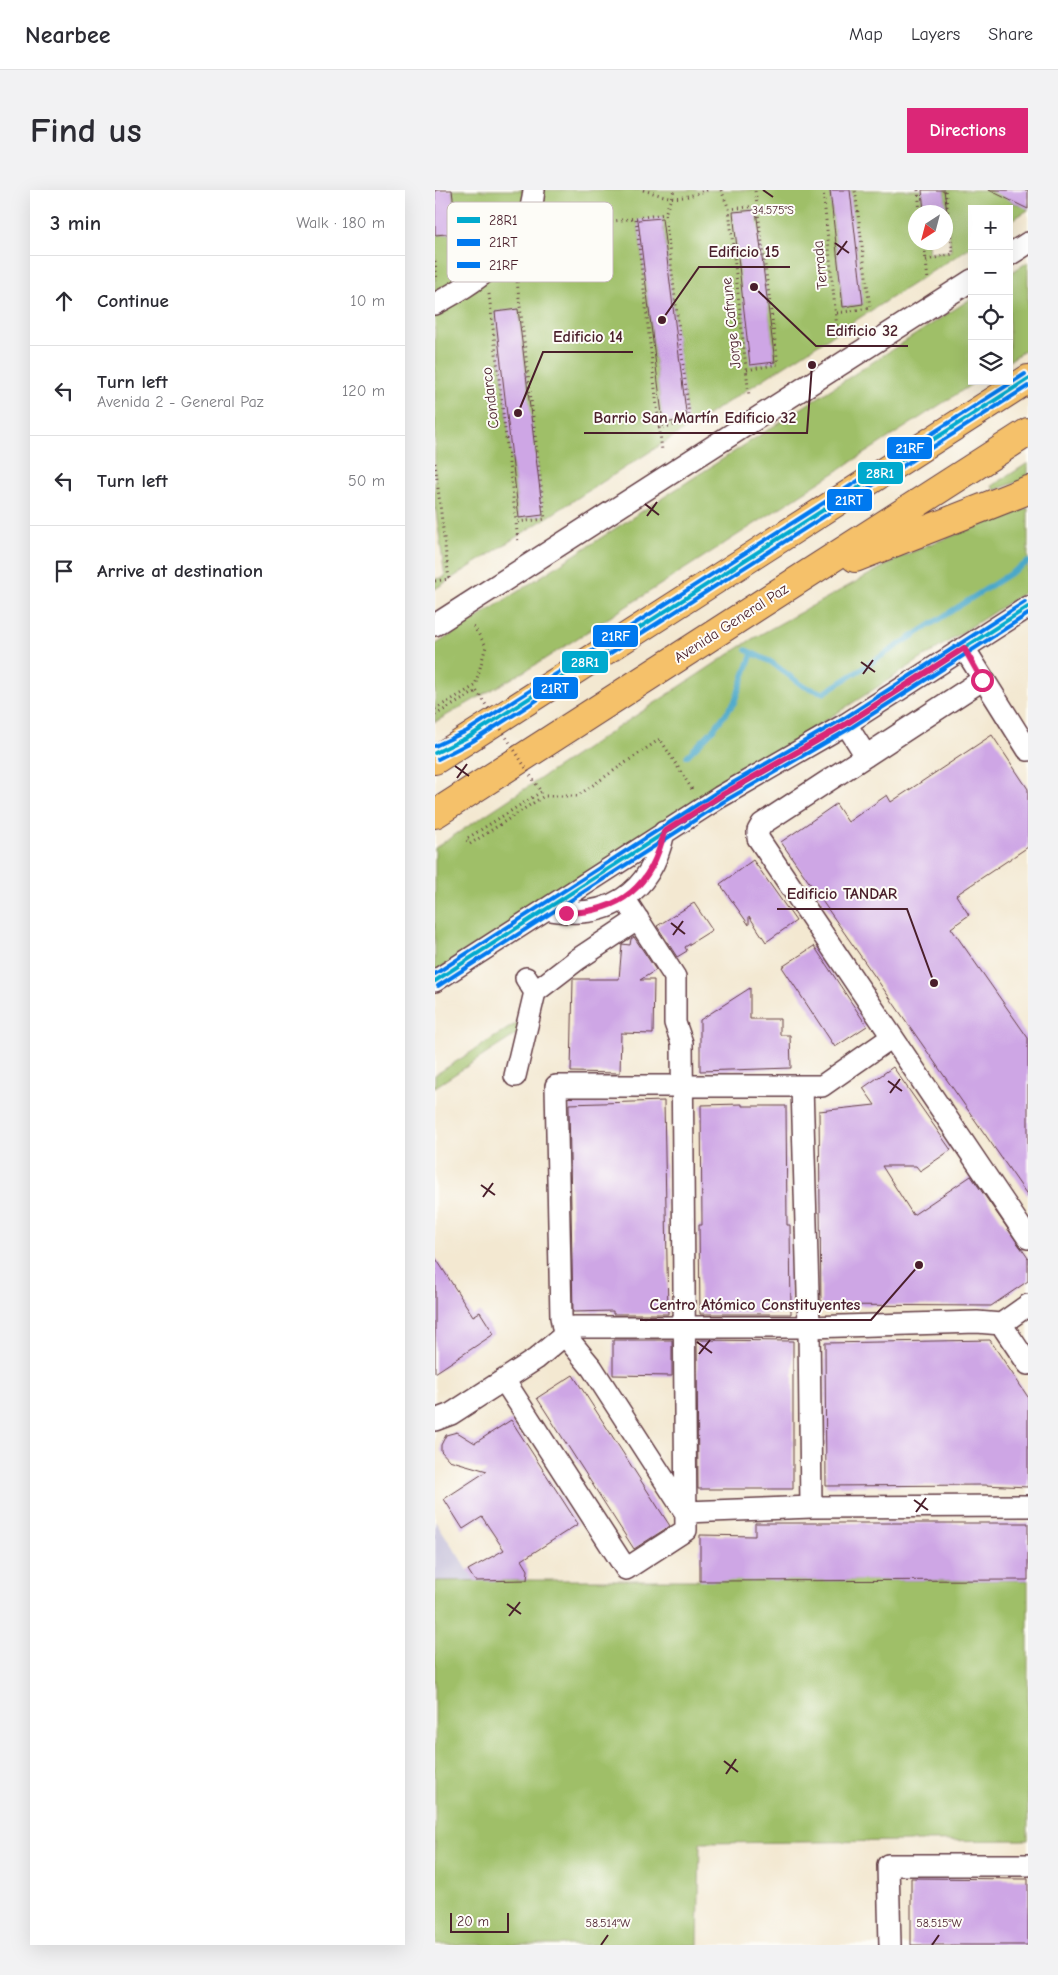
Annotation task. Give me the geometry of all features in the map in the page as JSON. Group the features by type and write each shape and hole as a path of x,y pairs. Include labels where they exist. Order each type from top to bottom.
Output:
{"highway":[{"path":"435,760 1028,379"},
{"name":"Avenida General Paz","path":"435,814 1028,432"},
{"path":"793,583 1028,490"},
{"path":"435,754 470,736"}],"street":[{"path":"1013,252 1028,243"},
{"path":"435,304 470,282"},
{"path":"435,625 968,283"},
{"path":"435,981 664,832 846,724 1028,607"},
{"path":"964,648 982,680 1028,750"},
{"path":"982,680 762,824 758,831 758,838 1028,1238"},
{"path":"846,724 866,756"},
{"path":"545,909 566,913 586,913 606,908 624,898 639,886 652,870 660,852 664,832"},
{"path":"504,1380 626,1569 686,1530 682,1044 675,1023 675,977 624,898"},
{"path":"515,1076 531,985 578,959 638,919"},
{"path":"685,1512 591,1368 564,1334 561,1317 556,1086 822,1086 892,1037"},
{"path":"801,1086 809,1327 811,1507"},
{"path":"435,1420 451,1414 536,1360 574,1327 593,1325 684,1328 809,1327 977,1322 1001,1324 1028,1305"},
{"path":"1001,1324 1028,1364"},
{"path":"685,1512 811,1507 1028,1506"},
{"path":"890,1945 888,1865 1028,1865"}],"path":[{"path":"643,190 671,198 683,199 707,190"},
{"path":"658,428 690,422 665,214 674,190"},
{"name":"Jorge Cafrune","path":"721,190 729,209 749,396"},
{"path":"747,370 779,364 755,190"},
{"name":"Terrada","path":"823,190 837,313 838,338"},
{"path":"837,313 870,308 855,190"},
{"path":"918,190 919,205"},
{"path":"926,260 953,254 945,190"},
{"path":"729,209 758,206"},
{"path":"613,221 665,214"},
{"path":"636,218 662,452"},
{"path":"925,250 928,280"},
{"name":"Condarco","path":"487,282 518,543"},
{"path":"516,522 545,519 522,282"},
{"path":"435,463 449,579 435,581"},
{"path":"435,710 475,686 487,646 461,608"},
{"path":"435,715 477,691 541,792 466,839 469,844 544,796 577,796 660,740 703,808"}],"shaded area":[{"path":"435,1520 454,1549 475,1581 435,1581"}],"green space":[{"path":"452,190 830,190 843,307 863,304 850,190 922,190 923,205 908,205 908,250 929,250 929,253 953,250 953,205 946,205 944,190 1004,190 1011,201 1021,206 1028,203 1028,210 1013,219 1013,205 968,205 968,249 435,589 435,579 445,577 435,504 435,235 447,234 447,282 613,282 613,202 453,202","holes":["755,210 775,362 734,212","662,218 687,420 663,423 638,221","518,309 542,515 519,518 495,312"]},
{"path":"1028,262 1028,348 1013,358 1013,295 1013,271"},
{"path":"968,301 968,385 971,385 537,664 435,722 435,645"},
{"path":"1028,463 1028,478 995,490 992,486"},
{"path":"1028,508 1028,590 435,972 435,848 752,639 901,557"},
{"path":"520,1021 517,1034 435,1087 435,1075"},
{"path":"1028,1580 1028,1840 700,1843 698,1945 435,1945 435,1581"}],"building":[{"path":"435,190 452,190 453,202 447,202 447,234 435,235"},
{"path":"830,190 850,190 863,304 843,307"},
{"path":"922,190 944,190 946,205 923,205"},
{"path":"989,190 1028,190 1028,209"},
{"path":"756,210 775,362 750,365 733,212"},
{"path":"662,218 687,420 663,423 638,220"},
{"path":"518,309 543,515 519,518 495,312"},
{"path":"992,735 1028,789 1028,847 956,895 969,915 951,928 1028,1038 1028,1196 781,842 836,804 848,822 887,795 891,802"},
{"path":"753,860 796,921 766,942 749,916 749,925 720,884"},
{"path":"694,903 712,930 685,947 687,951 677,957 657,926"},
{"path":"634,937 656,970 640,980 654,980 653,1034 621,1033 620,1073 571,1072 573,979 619,979 622,944 630,945 631,939"},
{"path":"814,946 867,1026 835,1047 782,967"},
{"path":"750,988 750,1019 780,1019 780,1035 790,1035 791,1068 700,1071 700,1020"},
{"path":"893,1067 951,1150 920,1171 916,1166 882,1166 913,1215 971,1176 1028,1258 1028,1281 991,1306 821,1305 819,1111 875,1105 863,1088"},
{"path":"664,1101 668,1314 613,1314 613,1311 573,1312 569,1104"},
{"path":"742,1104 742,1106 786,1106 787,1225 790,1225 791,1314 700,1314 699,1225 702,1225 701,1105"},
{"path":"435,1257 473,1316 480,1312 494,1334 435,1373"},
{"path":"613,1340 672,1340 672,1376 613,1375"},
{"path":"697,1340 793,1341 793,1489 698,1489"},
{"path":"990,1340 1028,1397 1028,1487 984,1485 826,1486 825,1343"},
{"path":"573,1375 670,1526 634,1549 537,1398"},
{"path":"511,1420 578,1524 522,1560 528,1570 527,1580 475,1581 468,1570 504,1550 482,1517 463,1529 444,1499 487,1471 449,1460 441,1451 441,1445 446,1435 457,1432 475,1443"},
{"path":"755,1523 1028,1523 1028,1580 700,1581 700,1535 755,1536"},
{"path":"911,1878 1028,1879 1028,1945 911,1945"}],"waterway":[{"path":"746,650 771,662 803,686 824,693 1028,562"},
{"path":"687,756 713,730 734,703 752,654"}],"transit line":[{"name":"21RF","path":"435,746 467,731 1025,374"},
{"name":"28R1","path":"435,753 470,736 1028,379"},
{"name":"21RT","path":"438,759 473,741 1028,386"},
{"name":"21RF","path":"435,974 717,792 843,719 1025,602"},
{"name":"28R1","path":"435,981 720,797 846,724 1028,607"},
{"name":"21RT","path":"438,986 723,802 849,729 1028,614"}],"place":[{"name":"Edificio 32","path":"754,287"},
{"name":"Edificio 15","path":"662,320"},
{"name":"Barrio San Martín Edificio 32","path":"812,365"},
{"name":"Edificio 14","path":"518,413"},
{"name":"Edificio TANDAR","path":"934,983"},
{"name":"Centro Atómico Constituyentes","path":"919,1265"}],"route":[{"path":"566,913 586,913 606,908 624,898 639,886 652,870 660,852 664,832 720,796 846,724 964,648 982,680"}]}
